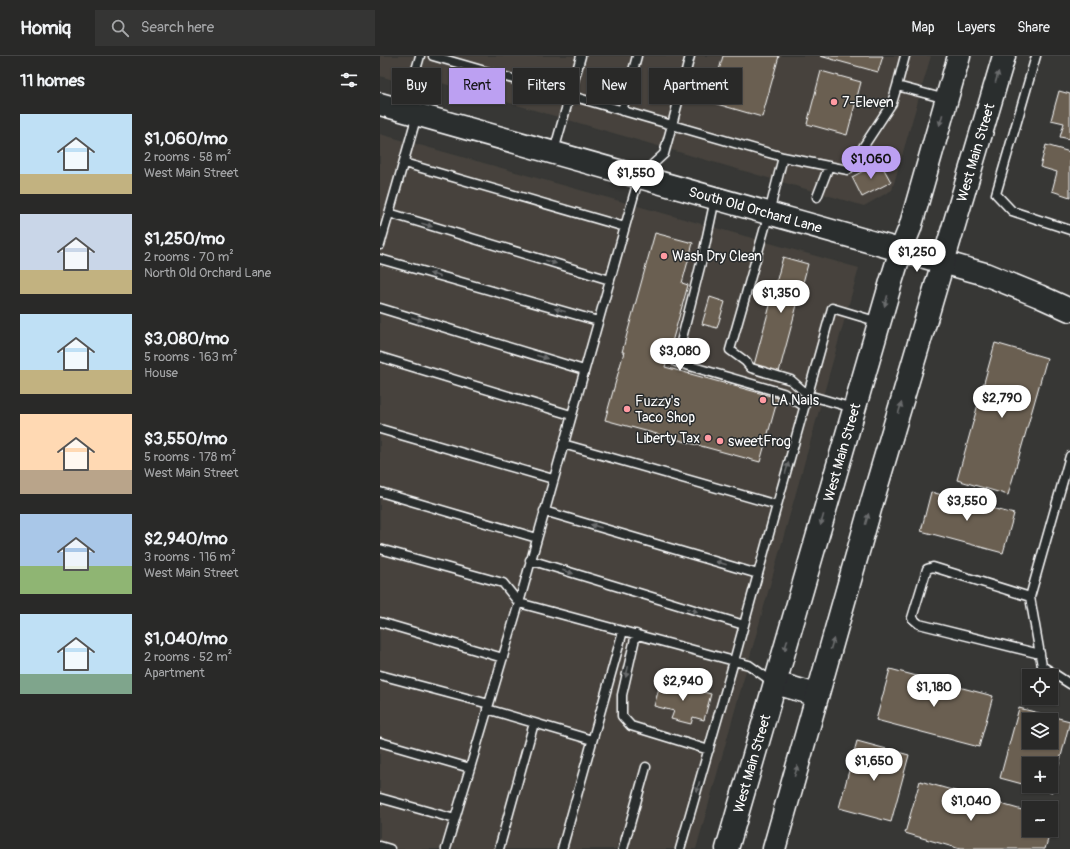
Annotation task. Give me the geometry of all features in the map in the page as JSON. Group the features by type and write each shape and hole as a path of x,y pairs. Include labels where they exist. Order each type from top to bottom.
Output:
{"main road":[{"name":"West Main Street","path":"727,849 901,250 910,228 960,56"},
{"name":"West Main Street","path":"774,849 874,495 1004,56"},
{"name":"South Old Orchard Lane","path":"380,104 984,274 1070,310"},
{"path":"775,683 817,695"}],"lane":[{"path":"380,245 404,163 420,56"},
{"path":"433,56 513,80"},
{"path":"577,68 581,56"},
{"path":"622,111 637,56"},
{"path":"446,849 503,658 639,177 664,154 690,56"},
{"path":"579,99 783,157 848,170 892,103 906,56"},
{"path":"1036,56 996,194 1012,211 1070,230"},
{"path":"897,86 947,100"},
{"path":"554,153 567,104"},
{"path":"783,157 769,213 730,350 745,361 751,368 791,380 808,395 855,408"},
{"path":"404,163 625,228"},
{"path":"817,197 829,166"},
{"path":"716,198 676,362 783,393 804,406"},
{"path":"389,213 610,280"},
{"path":"380,259 598,321"},
{"path":"380,308 584,370"},
{"path":"680,849 832,308 880,322"},
{"path":"380,357 571,415"},
{"path":"380,429 553,479"},
{"path":"563,444 777,505"},
{"path":"1070,456 1030,597 1042,666 1070,684"},
{"path":"380,492 536,538"},
{"path":"544,511 758,574"},
{"path":"380,549 504,583 519,602 749,665 775,683"},
{"path":"530,560 744,625"},
{"path":"1030,597 933,567 926,569 912,618 919,624 1040,654"},
{"path":"380,622 503,658"},
{"path":"562,849 623,631"},
{"path":"636,634 622,695 622,716 631,726 709,750"},
{"path":"380,674 592,740"},
{"path":"499,849 534,723"},
{"path":"380,742 470,768"},
{"path":"623,849 646,767"},
{"path":"380,798 455,819"},
{"path":"380,846 390,849"}],"shaded area":[{"path":"380,56 931,56 892,190 864,206 514,104 579,104 579,68 513,68 513,104 505,102 505,68 449,68 449,85 441,83 441,68 392,68 392,80 380,76"},
{"path":"380,134 859,268 696,849 380,849"}],"building":[{"path":"723,56 779,56 762,117 717,104 742,104 742,68 720,68"},
{"path":"820,56 883,56 878,72"},
{"path":"821,71 861,82 847,135 807,124"},
{"path":"1059,91 1070,94 1070,139 1060,137 1064,123 1051,120"},
{"path":"1046,145 1070,152 1070,197 1052,191 1057,172 1040,167"},
{"path":"880,162 891,182 862,197 852,177"},
{"path":"655,233 693,243 682,283 688,285 665,367 778,398 760,462 605,420"},
{"path":"783,257 808,264 779,372 754,365"},
{"path":"710,297 725,302 717,328 702,324"},
{"path":"995,343 1047,358 1008,495 957,480"},
{"path":"931,492 1014,514 1003,553 921,531"},
{"path":"890,669 993,696 979,747 876,720"},
{"path":"661,681 711,694 704,720 693,717 691,724 671,719 674,711 654,706"},
{"path":"1019,708 1039,713 1022,713 1022,749 1058,749 1058,718 1070,721 1058,768 1058,757 1022,757 1022,784 1000,778"},
{"path":"857,741 909,755 891,822 839,808"},
{"path":"920,781 1022,810 1022,837 1049,837 1045,849 960,849 905,833"}],"place":[{"name":"7-Eleven","path":"834,102"},
{"name":"Wash Dry Clean","path":"664,256"},
{"name":"LA Nails","path":"763,400"},
{"name":"Fuzzy's Taco Shop","path":"627,409"},
{"name":"Liberty Tax","path":"708,438"},
{"name":"sweetFrog","path":"720,441"}]}
